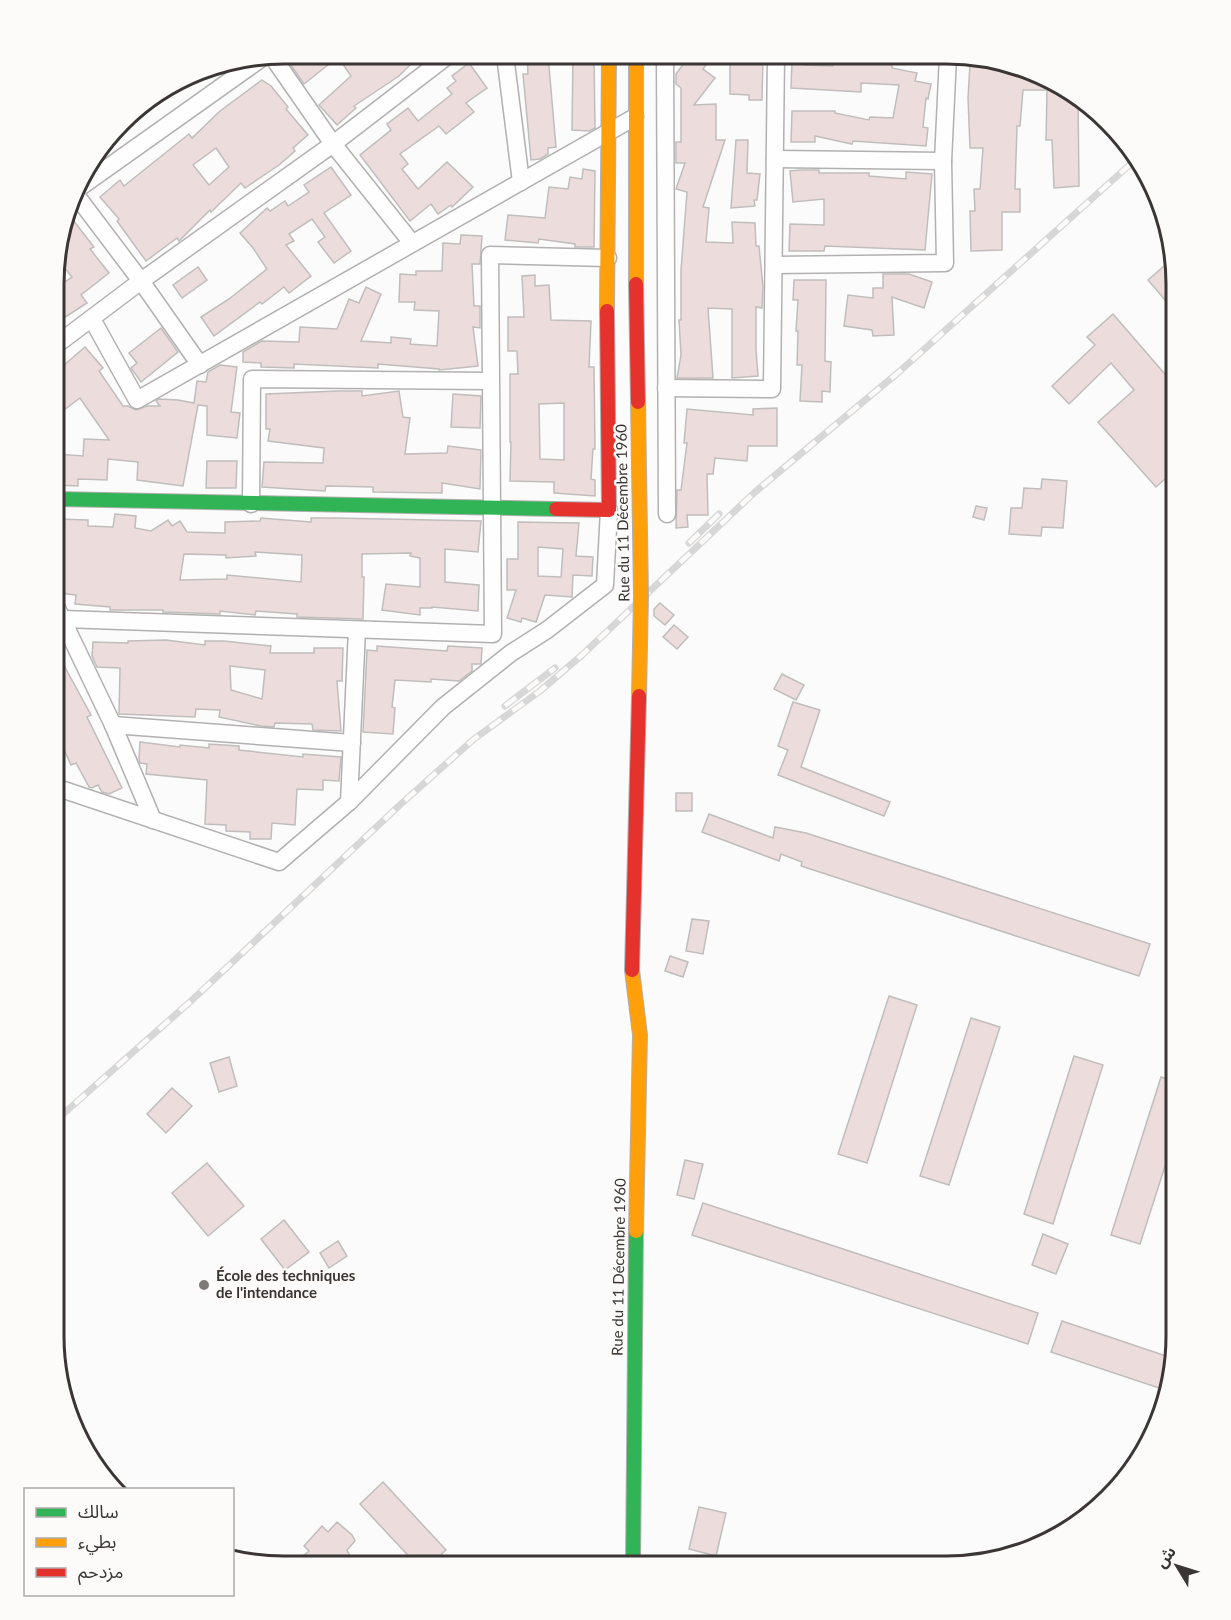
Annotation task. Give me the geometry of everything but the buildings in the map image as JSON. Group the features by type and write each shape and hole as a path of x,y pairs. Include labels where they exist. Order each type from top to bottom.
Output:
{"main road":[{"path":"64,499 609,510 609,64"},
{"name":"Rue du 11 Décembre 1960","path":"623,1556 626,1036 632,970 641,596 636,284 636,64"},
{"name":"Rue du 11 Décembre 1960","path":"632,970 640,1035 635,1270 633,1556"}],"street":[{"path":"279,64 333,144 412,243"},
{"path":"64,339 141,281 333,144 437,64"},
{"path":"507,64 521,182"},
{"path":"665,64 667,514"},
{"path":"666,388 772,389 776,64"},
{"path":"774,265 945,263 943,161 948,64"},
{"path":"92,179 248,68"},
{"path":"92,319 137,400 635,117"},
{"path":"775,159 943,161"},
{"path":"84,195 200,365"},
{"path":"64,612 357,630 493,634 490,255 608,258"},
{"path":"251,504 252,379 490,381"},
{"path":"64,791 279,862 349,802 443,707 511,653 547,630 605,585 609,510"},
{"path":"64,622 113,725 153,820"},
{"path":"349,802 357,630"},
{"path":"113,725 352,743"}],"railway":[{"path":"64,1113 191,1001 402,803 474,739 540,691 582,655 755,492 900,371 1130,164"},
{"path":"689,543 719,514"},
{"path":"505,706 555,668"}],"traffic: fast":[{"path":"64,499 556,509"},
{"path":"633,1556 636,1231"}],"traffic: slow":[{"path":"607,311 609,64"},
{"path":"636,64 636,284"},
{"path":"638,402 641,596 639,696"},
{"path":"632,970 640,1035 636,1231"}],"traffic: jam":[{"path":"636,284 638,402"},
{"path":"556,509 609,510 607,311"},
{"path":"632,970 639,696"}],"place":[{"name":"École des techniques de l'intendance","path":"204,1285"}]}
